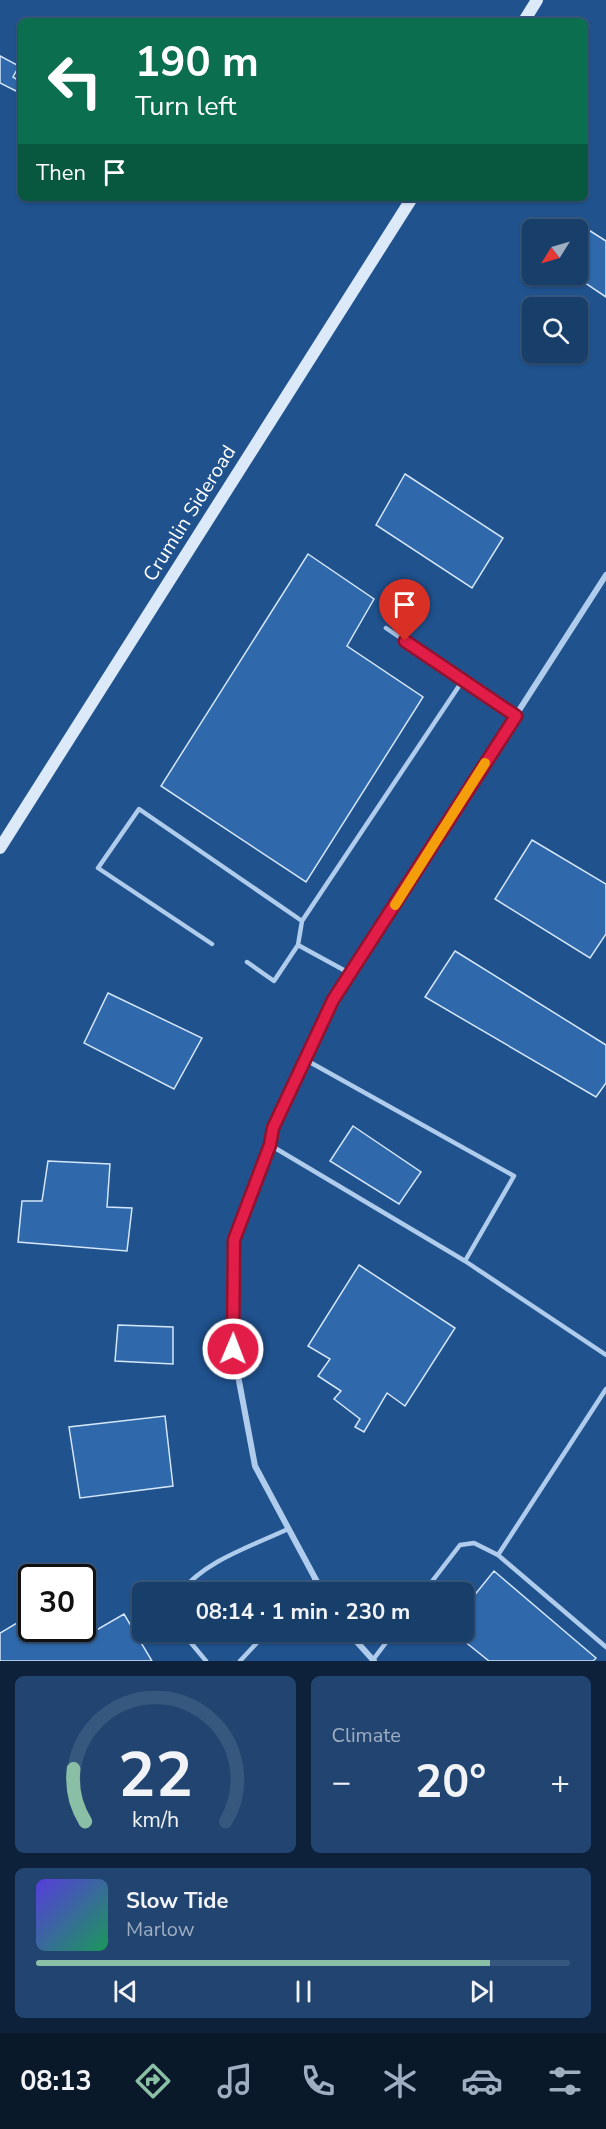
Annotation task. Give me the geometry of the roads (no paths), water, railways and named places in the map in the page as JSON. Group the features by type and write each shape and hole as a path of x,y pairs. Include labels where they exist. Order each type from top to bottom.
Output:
{"street":[{"path":"526,18 537,0"},
{"name":"Crumlin Sideroad","path":"0,848 410,201"},
{"path":"315,1580 255,1466 233,1349 234,1240 270,1145 273,1128 333,1000 606,575"},
{"path":"357,1642 373,1661"}],"lane":[{"path":"386,628 516,716"},
{"path":"247,962 274,981 298,945 302,921 463,680"},
{"path":"212,944 98,868 139,809 302,921"},
{"path":"298,945 351,974"},
{"path":"306,1060 514,1176 465,1261"},
{"path":"270,1145 465,1261 606,1355"},
{"path":"498,1555 606,1389"},
{"path":"188,1582 224,1560 288,1529"},
{"path":"431,1582 460,1545 474,1543 498,1555 606,1647"},
{"path":"190,1642 206,1661"},
{"path":"240,1661 258,1642"},
{"path":"373,1661 387,1642"}]}
